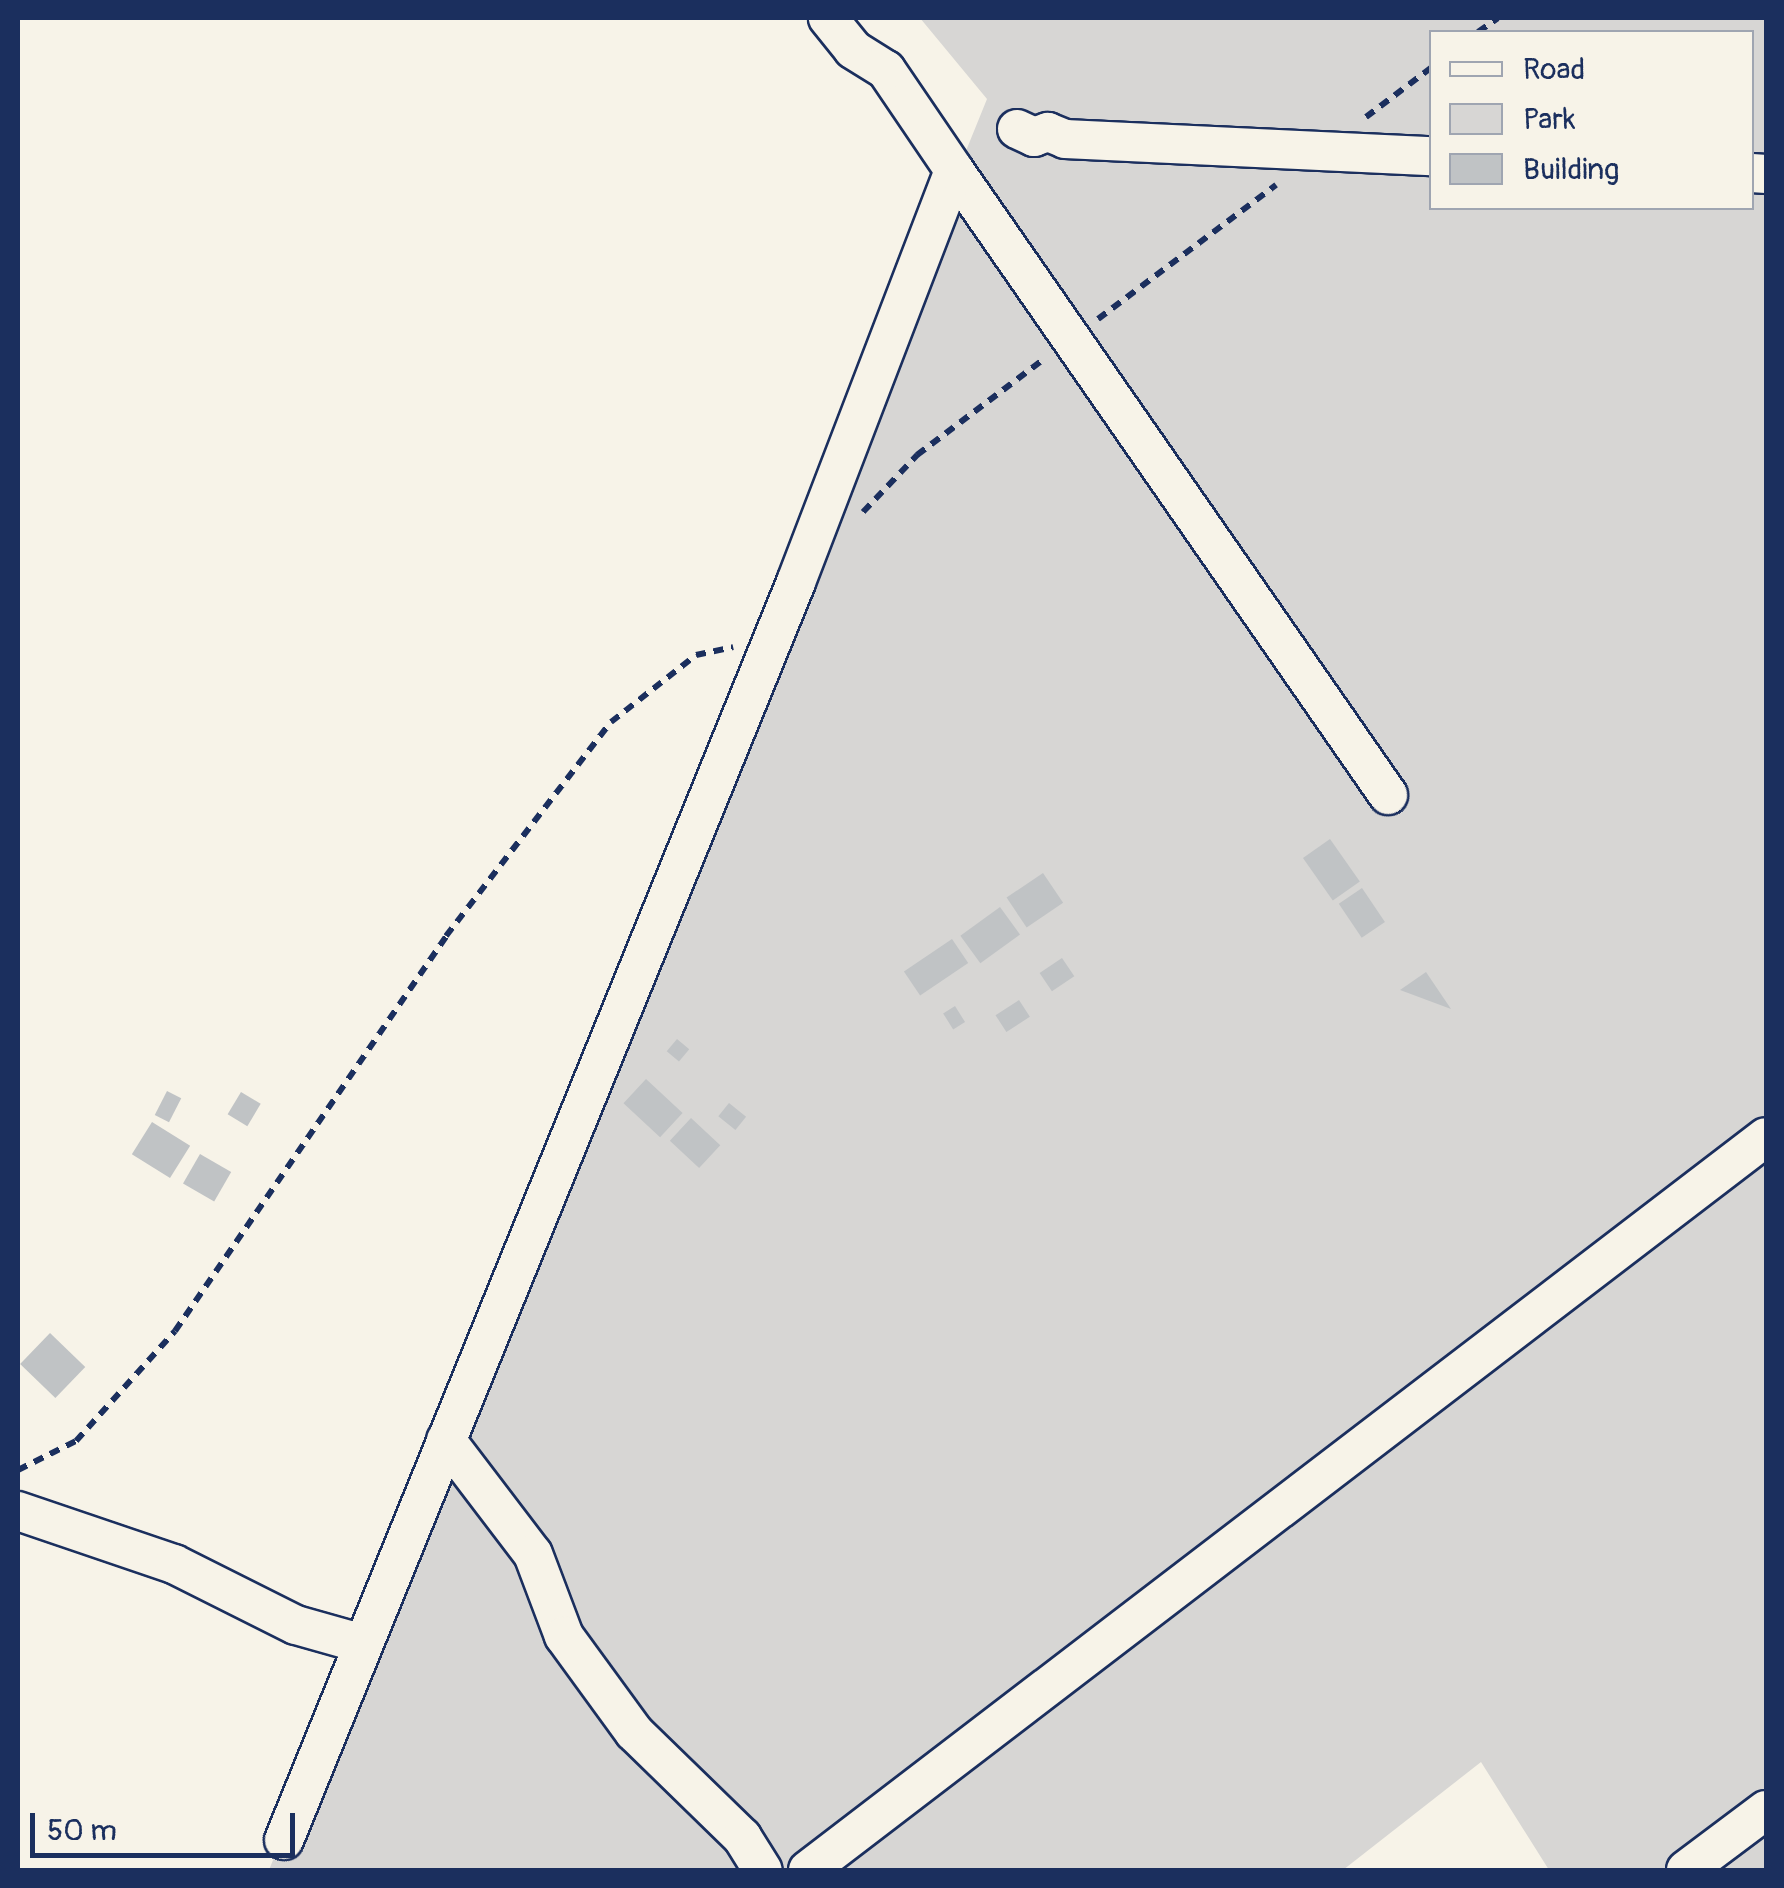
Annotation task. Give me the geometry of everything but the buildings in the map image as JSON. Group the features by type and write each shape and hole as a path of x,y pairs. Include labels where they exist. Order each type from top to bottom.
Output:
{"street":[{"path":"828,18 852,49 886,70 1388,796"},
{"path":"1016,129 1064,139 1326,146 1429,156"},
{"path":"284,1840 788,600 954,170"},
{"path":"808,1870 1766,1138"},
{"path":"446,1440 533,1554 564,1636 634,1732 742,1837 763,1870"},
{"path":"18,1511 174,1564 296,1625 363,1644"},
{"path":"1686,1870 1766,1810"}],"path":[{"path":"1326,146 1429,69"},
{"path":"850,525 917,455 1278,182"},
{"path":"18,1470 76,1441 175,1331 446,936 611,722 696,655 732,648 745,635"}],"green space":[{"path":"920,18 1766,18 1766,1870 1549,1870 1481,1762 1343,1870 269,1870 987,99"}]}
